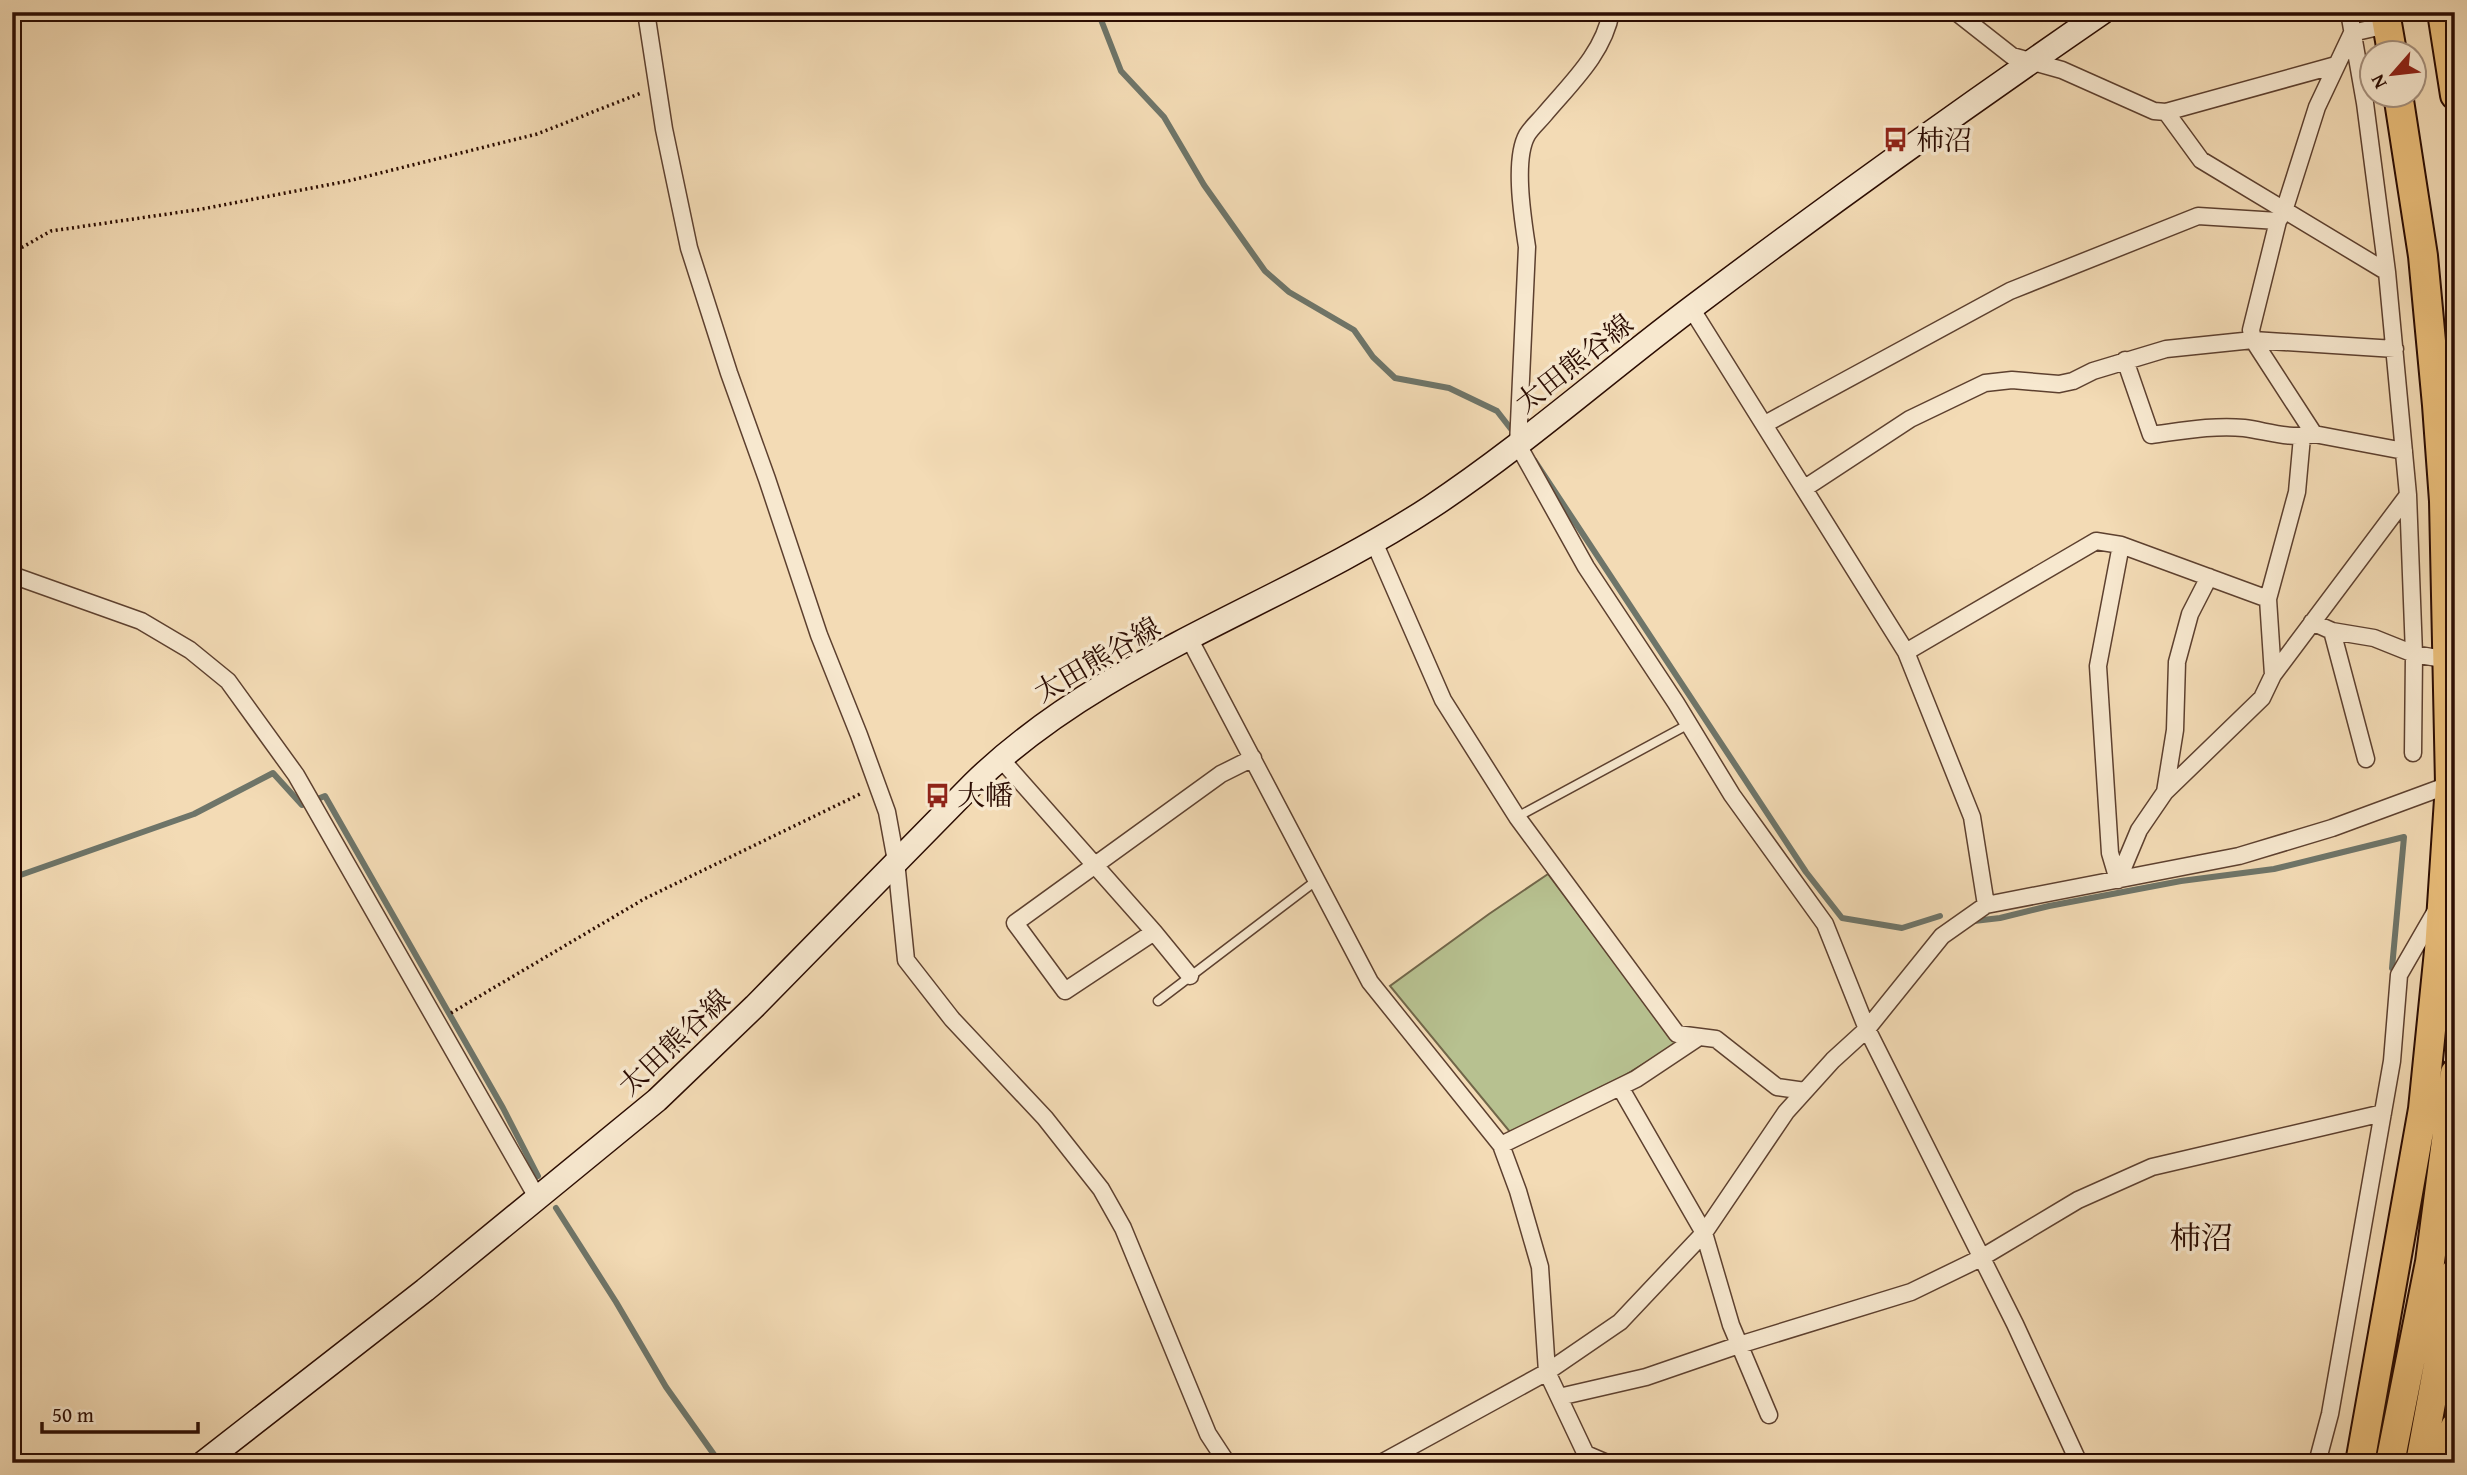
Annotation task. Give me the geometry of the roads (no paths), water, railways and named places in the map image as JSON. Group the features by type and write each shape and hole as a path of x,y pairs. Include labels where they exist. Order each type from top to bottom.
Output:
{"highway":[{"path":"2442,12 2455,96"},
{"path":"2386,19 2389,38"},
{"path":"2360,1463 2423,1110 2453,783 2444,501 2437,405 2423,256 2400,108"},
{"path":"2390,1463 2430,1262 2455,1073"},
{"path":"2420,1463 2455,1273"},
{"path":"2447,1463 2455,1427"}],"main road":[{"name":"太田熊谷線","path":"204,1463 538,1199 657,1100 1000,758 1069,706 1374,542 1431,507 1518,445 1692,308 2103,12"}],"street":[{"path":"646,12 664,129 693,261 819,635 887,811 896,861 906,960 952,1019 1045,1118 1101,1189 1123,1228 1208,1434 1227,1463"},
{"path":"1611,12 1608,26 1588,62 1526,137 1520,169 1522,216 1527,247 1518,445 1586,567 1732,795 1825,924 1867,1029 2079,1463"},
{"path":"1956,12 2012,55 2062,70 2154,111 2166,112 2336,65"},
{"path":"2349,12 2365,103 2387,272 2408,495 2414,654 2413,753"},
{"path":"2273,675 2268,599 2297,492 2308,436 2253,340 2251,330 2281,216 2318,107 2336,65 2351,33 2386,19"},
{"path":"2166,112 2201,160 2281,216 2387,272"},
{"path":"1765,424 2010,291 2198,216 2281,216"},
{"path":"1692,308 1906,652 1972,817 1986,905"},
{"path":"1805,488 1910,419 1985,383 2012,380 2059,384 2125,360 2166,349 2253,340 2395,349"},
{"path":"2125,360 2151,435 2208,428 2243,428 2404,452"},
{"path":"2118,880 2139,830 2165,792 2262,698 2273,675 2408,495"},
{"path":"1906,652 2096,541 2121,545 2268,599"},
{"path":"1374,542 1443,700 1517,817 1677,1034 1716,1039 1777,1087 1805,1091"},
{"path":"2118,880 2110,853 2098,666 2121,545"},
{"path":"12,575 141,621 190,650 228,681 304,789 538,1199"},
{"path":"2165,792 2175,730 2177,662 2190,614 2208,577"},
{"path":"2312,622 2332,631 2374,638 2414,654 2449,660"},
{"path":"2332,631 2365,759"},
{"path":"1190,640 1370,982 1501,1145 1518,1191 1540,1267 1547,1372 1588,1458 1606,1463"},
{"path":"1000,758 1190,976"},
{"path":"1154,932 1065,991 1015,923 1221,774 1253,758"},
{"path":"1381,1463 1547,1372 1620,1322 1704,1233 1786,1112 1833,1060 1867,1029 1941,936 1986,905 2239,856 2332,828 2453,783"},
{"path":"2317,1463 2330,1414 2392,1061 2399,975 2443,900"},
{"path":"1501,1145 1620,1087 1699,1037"},
{"path":"1620,1087 1704,1233 1731,1325 1769,1415"},
{"path":"1559,1397 1646,1377 1911,1292 1981,1258 2078,1200 2152,1167 2383,1113"}],"lane":[{"path":"1517,817 1689,724"},
{"path":"1158,1001 1317,880"}],"waterway":[{"path":"1098,12 1121,71 1164,117 1204,185 1265,271 1289,292 1354,330 1373,357 1395,378 1449,388 1497,411 1511,429"},
{"path":"1534,460 1806,872 1842,918 1902,928 1940,916"},
{"path":"12,878 194,814 273,773 302,805 325,796 503,1108 538,1176"},
{"path":"1974,921 2181,881 2274,869 2404,837 2392,968"},
{"path":"556,1208 666,1387 720,1463"}],"place":[{"name":"柿沼","path":"1896,140"},
{"name":"大幡","path":"937,795"}],"district":[{"name":"柿沼","path":"2201,1238"}]}
